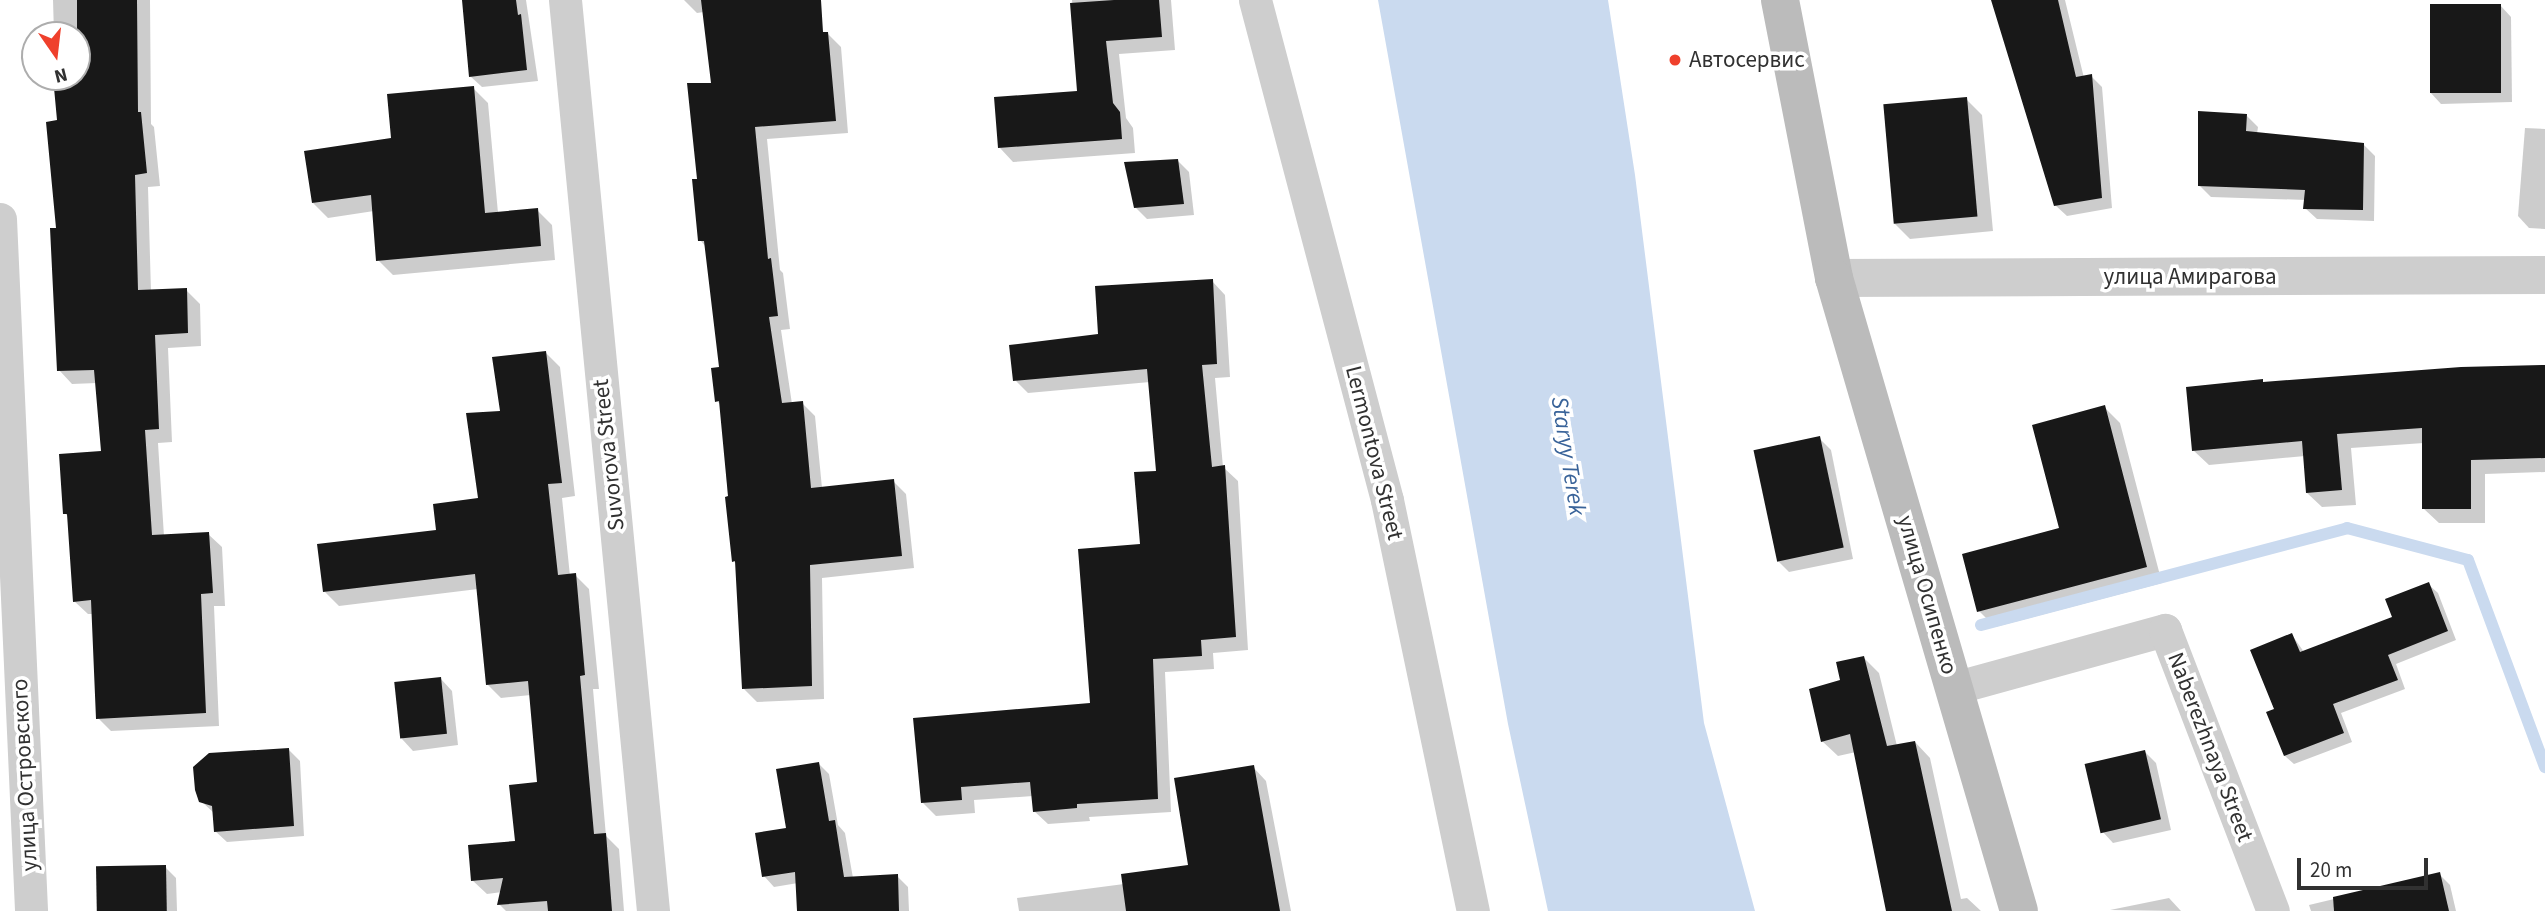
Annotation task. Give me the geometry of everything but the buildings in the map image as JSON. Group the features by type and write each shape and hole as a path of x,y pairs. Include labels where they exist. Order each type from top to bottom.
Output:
{"main road":[{"path":"1780,0 1834,278"},
{"name":"улица Осипенко","path":"1834,278 2019,911"}],"street":[{"name":"Suvorova Street","path":"565,0 653,911"},
{"name":"Lermontova Street","path":"1255,0 1387,500 1473,911"},
{"name":"улица Островского","path":"0,219 31,911"},
{"name":"улица Амирагова","path":"1834,278 2545,275"},
{"name":"Naberezhnaya Street","path":"1954,688 2165,630 2273,911"}],"water":[{"name":"Staryy Terek","path":"1378,0 1608,0 1635,175 1704,723 1755,911 1548,911 1508,724"}],"waterway":[{"path":"1981,625 2347,528 2468,560 2545,767"}],"place":[{"name":"Автосервис","path":"1675,60"}]}
